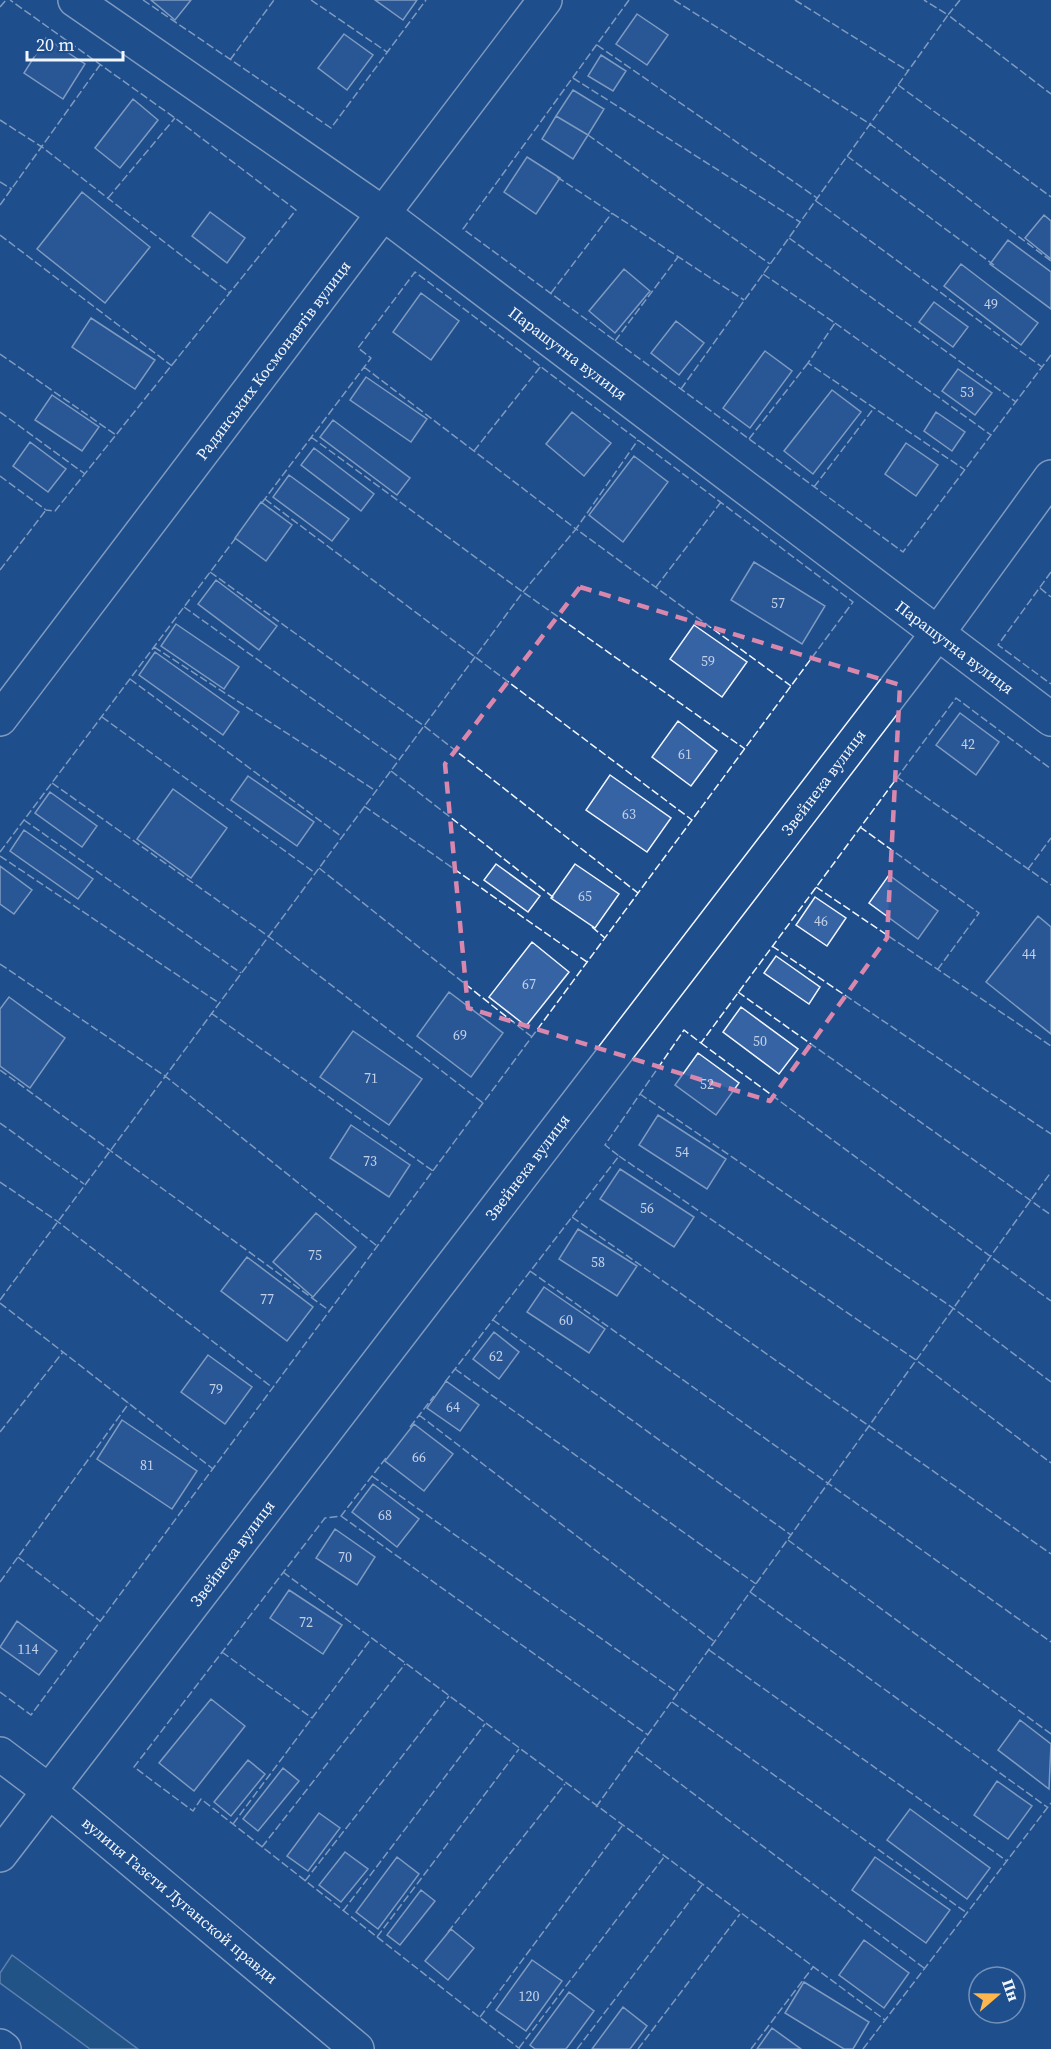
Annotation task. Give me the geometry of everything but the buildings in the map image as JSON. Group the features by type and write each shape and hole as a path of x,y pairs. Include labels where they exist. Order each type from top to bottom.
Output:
{"street":[{"name":"Парашутна вулиця","path":"75,0 384,214 1051,719"},
{"name":"Радянських Космонавтів вулиця","path":"0,719 545,0"},
{"name":"Звейнека вулиця","path":"0,1855 937,634 1051,477"},
{"name":"вулиця Газєти Луганской правди","path":"0,1754 50,1791 357,2049"},
{"path":"0,2046 4,2049"}],"highlighted area":[{"path":"580,587 900,685 887,938 770,1101 468,1008 445,764"}],"shaded area":[{"path":"12,1955 138,2049 90,2049 0,1983 0,1973"}],"fence":[{"path":"0,7 6,0"},
{"path":"0,476 46,510 55,511 296,210 175,118 10,0"},
{"path":"143,0 331,128 426,0"},
{"path":"230,60 274,0"},
{"path":"311,0 387,52"},
{"path":"629,0 463,229 903,552 1051,355"},
{"path":"674,0 870,124 1051,261"},
{"path":"795,0 908,71"},
{"path":"681,389 948,15 924,0"},
{"path":"960,0 948,15 1051,94"},
{"path":"597,45 817,198"},
{"path":"0,205 100,65"},
{"path":"573,78 800,222"},
{"path":"898,85 1051,197"},
{"path":"108,198 175,118"},
{"path":"0,120 42,147 230,293"},
{"path":"588,135 770,264"},
{"path":"847,156 994,265"},
{"path":"557,177 744,300"},
{"path":"0,182 12,189"},
{"path":"816,201 1042,367"},
{"path":"551,293 612,213"},
{"path":"0,235 172,366"},
{"path":"789,238 1016,402"},
{"path":"615,341 678,257"},
{"path":"0,1692 31,1715 853,602 415,272 358,348 371,358 261,504"},
{"path":"763,274 835,323 808,363 965,470"},
{"path":"835,323 991,435"},
{"path":"0,354 116,435"},
{"path":"749,439 808,363"},
{"path":"474,451 541,366"},
{"path":"364,367 576,529 638,440"},
{"path":"814,487 874,408"},
{"path":"0,412 85,474"},
{"path":"311,437 523,592 745,749"},
{"path":"265,499 692,820"},
{"path":"656,587 721,502"},
{"path":"0,570 46,510"},
{"path":"0,1300 523,592 576,529 791,686"},
{"path":"0,852 238,535"},
{"path":"210,572 424,726 638,893"},
{"path":"1051,572 998,645 1051,684"},
{"path":"1040,588 1051,597"},
{"path":"184,607 398,760"},
{"path":"154,647 376,791"},
{"path":"130,679 342,837"},
{"path":"445,1382 619,1156 605,1145 684,1030 701,1043 956,698 1051,769"},
{"path":"102,717 315,873"},
{"path":"391,771 554,898"},
{"path":"897,777 1051,885"},
{"path":"52,783 268,936 483,1103"},
{"path":"364,806 587,962"},
{"path":"24,820 241,973"},
{"path":"860,827 979,913 938,969"},
{"path":"1028,869 1051,838"},
{"path":"0,856 219,1003"},
{"path":"319,868 532,1037"},
{"path":"816,887 1051,1046"},
{"path":"592,927 605,938"},
{"path":"772,946 1051,1134"},
{"path":"0,964 165,1076 377,1246"},
{"path":"738,992 1051,1215"},
{"path":"211,1013 433,1171"},
{"path":"701,1043 1051,1301"},
{"path":"0,1070 330,1311"},
{"path":"640,1094 953,1308 1051,1382"},
{"path":"0,1123 84,1184"},
{"path":"619,1156 916,1360 1051,1463"},
{"path":"596,1807 1051,1172"},
{"path":"0,1182 57,1221 273,1388"},
{"path":"572,1217 1051,1554"},
{"path":"530,1271 1051,1642"},
{"path":"0,1303 213,1469"},
{"path":"493,1320 791,1535"},
{"path":"0,1432 63,1352"},
{"path":"455,1369 756,1584"},
{"path":"410,1427 434,1396"},
{"path":"0,1582 129,1403"},
{"path":"419,1415 715,1642"},
{"path":"386,1458 341,1516 325,1518 134,1767 193,1811 201,1799 520,2049"},
{"path":"372,1476 678,1693"},
{"path":"341,1516 648,1735"},
{"path":"788,1540 1051,1734"},
{"path":"18,1557 100,1621"},
{"path":"283,1572 885,2020"},
{"path":"750,1592 1047,1807"},
{"path":"233,1824 371,1639"},
{"path":"709,1650 1007,1861"},
{"path":"222,1652 312,1718"},
{"path":"262,1847 405,1664"},
{"path":"305,1881 449,1696"},
{"path":"672,1702 967,1913"},
{"path":"343,1911 485,1724"},
{"path":"377,1937 519,1749"},
{"path":"637,1751 924,1968"},
{"path":"448,1932 565,1784"},
{"path":"863,2049 1051,1803"},
{"path":"480,2017 622,1826"},
{"path":"519,2048 664,1857"},
{"path":"577,2049 702,1885"},
{"path":"638,2049 740,1914"},
{"path":"751,2049 813,1967"}]}
